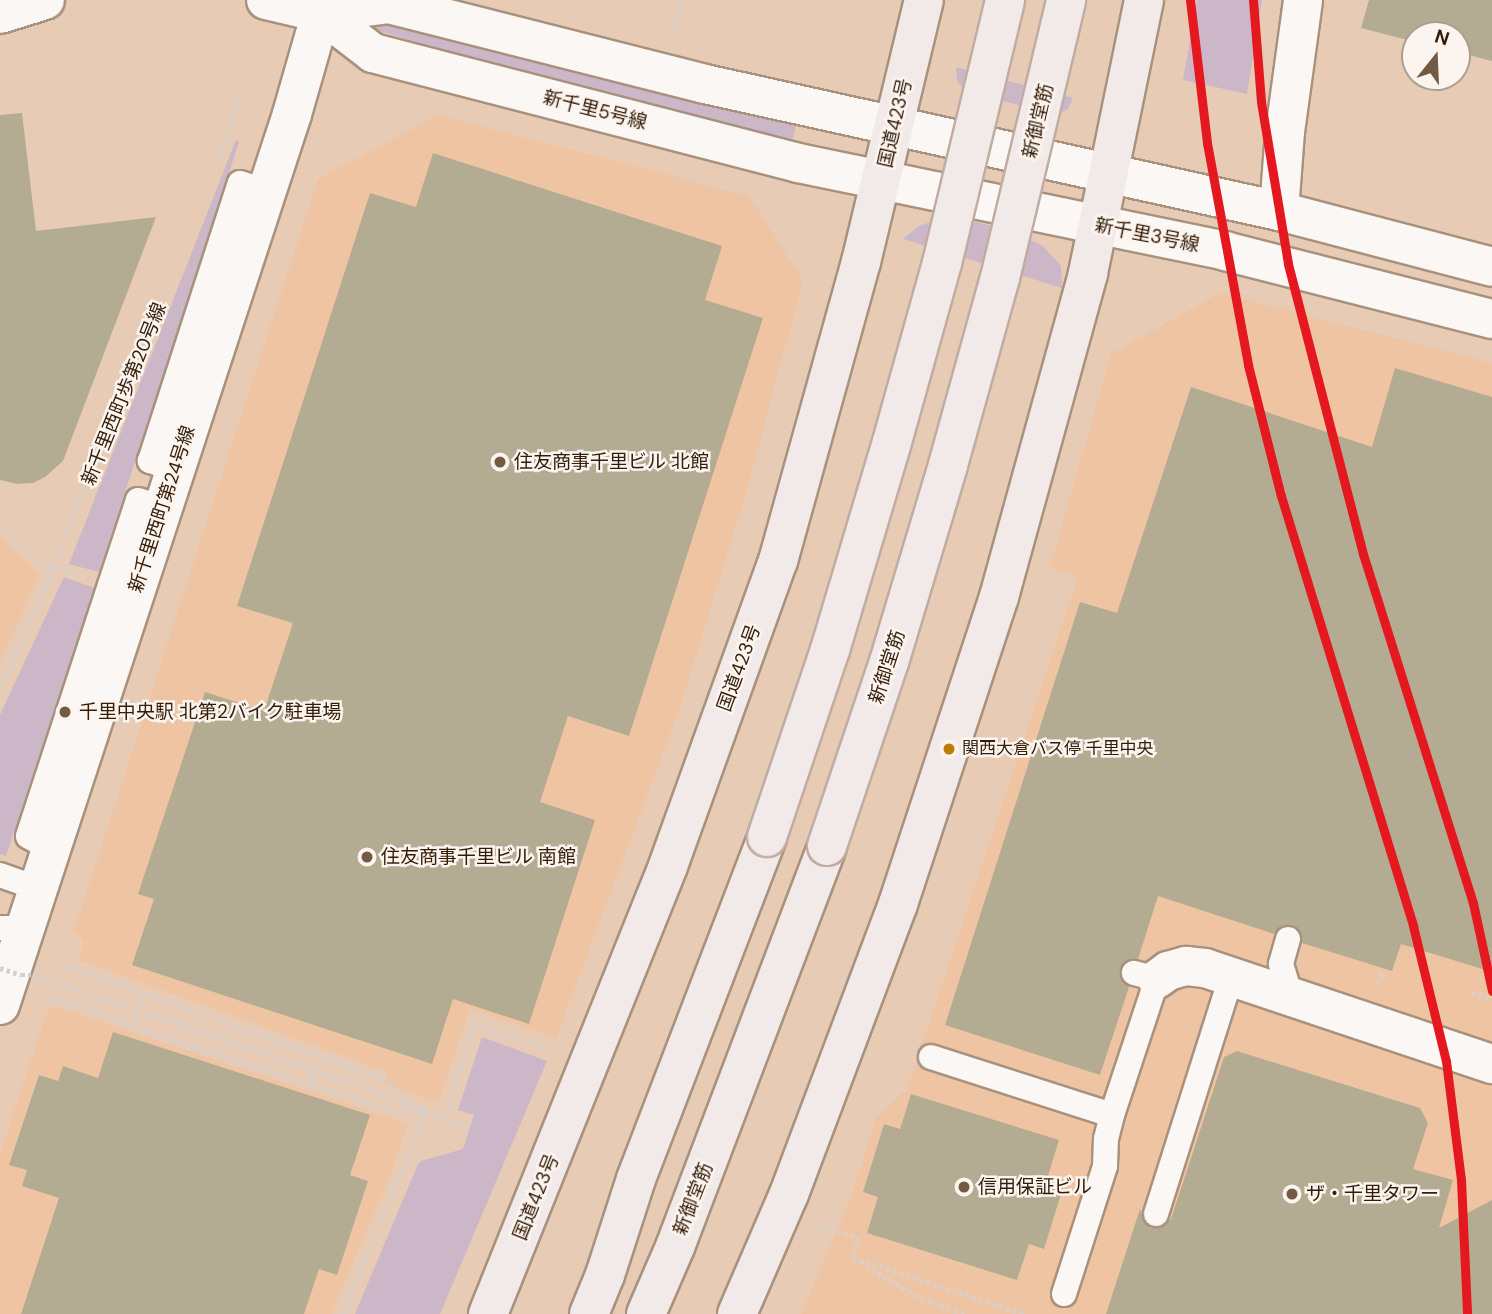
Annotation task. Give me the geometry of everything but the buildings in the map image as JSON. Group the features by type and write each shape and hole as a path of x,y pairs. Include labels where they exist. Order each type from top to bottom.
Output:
{"highway":[{"name":"国道423号","path":"488,1314 668,866 778,561 882,180 925,0"},
{"path":"589,1314 605,1275 636,1178 767,837 826,663 942,263 1005,0"},
{"name":"新御堂筋","path":"646,1314 675,1247 827,846 889,662 1000,278 1066,0"},
{"path":"737,1314 789,1194 898,904 970,688 1076,321 1144,0"},
{"path":"565,1314 636,1178"},
{"path":"656,1314 675,1247"}],"street":[{"path":"0,14 45,0"},
{"name":"新千里5号線","path":"266,0 321,13 389,4 705,83 894,125"},
{"path":"1279,211 1284,132 1303,0"},
{"name":"新千里5号線","path":"321,13 373,53 798,163 882,180"},
{"name":"新千里西町第24号線","path":"17,998 12,928 39,889 267,191 321,13"},
{"path":"894,125 1279,211 1492,267"},
{"name":"新千里3号線","path":"882,180 1225,251 1492,319"},
{"path":"1145,976 1186,966 1231,977 1290,994 1492,1064"}],"lane":[{"path":"0,874 39,889"},
{"path":"1288,939 1281,964 1290,994"},
{"path":"1064,1294 1105,1166 1106,1139 1145,976"},
{"path":"1156,1214 1231,977"},
{"path":"931,1057 1112,1115"}],"path":[{"path":"671,38 682,0"},
{"path":"218,161 239,96"},
{"name":"新千里西町歩第20号線","path":"0,687 50,578 52,565 167,289"},
{"path":"0,524 39,562 67,570"},
{"path":"58,962 385,1079 426,1113"},
{"path":"0,968 21,975 37,975 381,1093 470,1129"},
{"path":"1472,993 1492,999"},
{"path":"132,1028 144,994"},
{"path":"17,998 120,1020 132,1028 299,1082 310,1083 393,1110 426,1113"},
{"path":"444,1119 474,1025 562,1052"},
{"path":"310,1083 314,1070"},
{"path":"342,1314 426,1113"},
{"path":"811,1222 859,1238 853,1258 1024,1314"},
{"path":"846,1253 921,1299 965,1314"}],"shaded area":[{"path":"1197,0 1262,0 1247,94 1183,80"},
{"path":"376,20 796,126 792,140 457,54 373,29"},
{"path":"956,67 1073,98 1068,109 1056,115 965,91 957,81"},
{"path":"438,115 749,196 803,280 748,486 680,708 556,1038 470,1009 438,1103 384,1084 387,1072 79,960 84,941 74,931 318,179"},
{"path":"236,140 239,142 99,572 69,564"},
{"path":"949,215 1003,229 1042,245 1061,266 1062,288 903,239 919,226"},
{"path":"1220,293 1492,363 1492,1314 801,1314 853,1192 876,1117 907,1089 1078,577 1050,567 1111,354"},
{"path":"0,537 40,574 0,662"},
{"path":"64,577 94,588 6,856 0,854 0,715"},
{"path":"54,1006 408,1124 390,1176 331,1314 0,1314 0,1154 47,1012"},
{"path":"482,1037 547,1061 440,1314 355,1314 418,1164 463,1149 474,1115 458,1110"}],"transit line":[{"path":"1190,0 1207,143 1248,365 1281,496 1413,926 1446,1061 1461,1180 1467,1314"},
{"path":"1253,0 1261,102 1288,264 1363,554 1473,903 1492,991"}],"place":[{"name":"住友商事千里ビル 北館","path":"500,462"},
{"name":"千里中央駅 北第2バイク駐車場","path":"65,712"},
{"name":"関西大倉バス停 千里中央","path":"949,749"},
{"name":"住友商事千里ビル 南館","path":"367,857"},
{"name":"信用保証ビル","path":"964,1187"},
{"name":"ザ・千里タワー","path":"1292,1194"}]}
